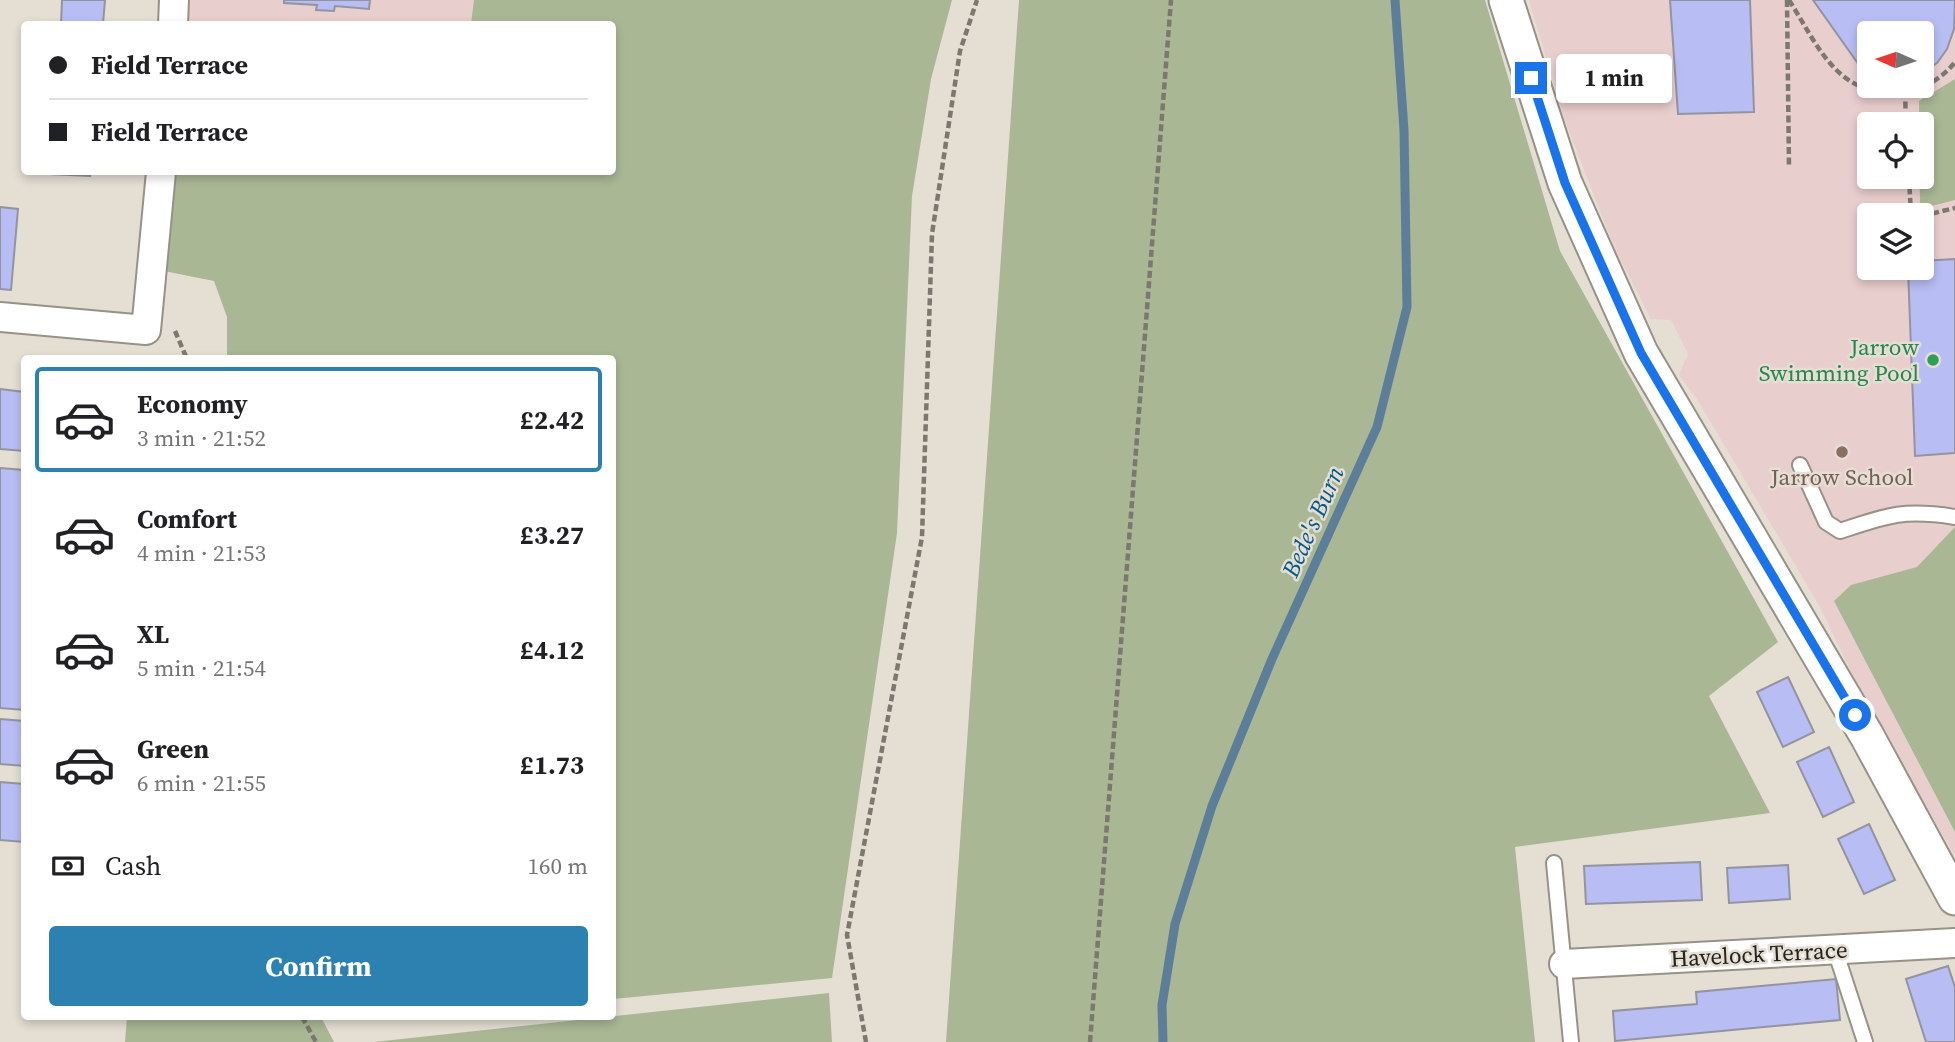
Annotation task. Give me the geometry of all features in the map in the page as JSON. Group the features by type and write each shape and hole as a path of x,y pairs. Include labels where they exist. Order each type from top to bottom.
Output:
{"street":[{"path":"173,21 174,0"},
{"path":"1506,0 1565,183 1641,353 1861,724 1955,898"},
{"path":"0,317 146,330 161,175"},
{"name":"Havelock Terrace","path":"1564,964 1955,943"}],"lane":[{"path":"1800,465 1826,522 1840,531 1892,513 1926,513 1955,517"},
{"path":"1554,863 1571,1042"},
{"path":"1835,950 1865,1042"}],"path":[{"path":"866,1042 846,935 922,537 932,234 960,51 977,0"},
{"path":"1090,1042 1171,0"},
{"path":"1788,0 1840,75 1857,86"},
{"path":"1788,0 1789,167"},
{"path":"1934,80 1955,62"},
{"path":"1934,213 1955,208"},
{"path":"304,1020 316,1042"}],"shaded area":[{"path":"188,0 708,0 474,8 472,21 186,21"},
{"name":"Jarrow School","path":"1529,0 1955,0 1955,856 1866,702 1820,607 1697,399 1679,375 1688,354 1671,320 1651,319 1614,247 1564,118"}],"green space":[{"path":"474,0 952,0 931,79 912,196 897,533 832,978 616,999 616,355 227,355 227,317 214,281 164,271 174,175 616,175 616,21 471,21"},
{"path":"1019,0 1485,0 1560,251 1778,642 1709,696 1770,813 1515,847 1535,1042 946,1042"},
{"path":"1955,79 1955,200 1934,205 1934,203 1920,203 1920,189 1934,189 1934,112 1919,112 1919,101 1934,98 1934,92"},
{"path":"1955,527 1955,832 1834,601 1851,585 1917,567"},
{"path":"829,993 832,1042 374,1042 578,1020 616,1020 616,1016"},
{"path":"127,1020 323,1020 334,1042 125,1042"}],"building":[{"path":"62,0 105,0 103,21 61,21"},
{"path":"284,0 370,0 369,9 335,6 334,11 316,10 317,5 284,3"},
{"path":"1670,0 1750,0 1754,112 1678,114"},
{"path":"1813,0 1955,0 1954,29 1947,49 1937,63 1934,65 1934,21 1857,21 1857,62"},
{"path":"0,207 18,209 11,290 0,289"},
{"name":"Jarrow Swimming Pool","path":"1955,259 1955,453 1915,456 1908,280 1934,280 1934,260"},
{"path":"0,389 21,392 21,451 0,449"},
{"path":"0,468 21,470 21,710 0,708"},
{"path":"1788,677 1814,732 1783,747 1757,692"},
{"path":"0,719 21,721 21,766 0,764"},
{"path":"1829,747 1854,802 1823,817 1797,762"},
{"path":"0,782 21,784 21,842 0,840"},
{"path":"1869,824 1895,880 1864,894 1838,839"},
{"path":"1700,862 1702,900 1586,904 1584,866"},
{"path":"1788,865 1790,899 1729,903 1727,868"},
{"path":"1948,966 1955,987 1955,1042 1926,1042 1906,979"},
{"path":"1836,979 1840,1020 1615,1041 1613,1011 1697,1004 1696,992"}],"waterway":[{"name":"Bede's Burn","path":"1163,1042 1162,1005 1175,924 1212,806 1272,659 1377,427 1407,307 1404,130 1395,0"}],"place":[{"name":"Jarrow Swimming Pool","path":"1933,360"},
{"name":"Jarrow School","path":"1842,452"}],"route":[{"path":"1531,78 1565,183 1641,353 1855,715"}]}
